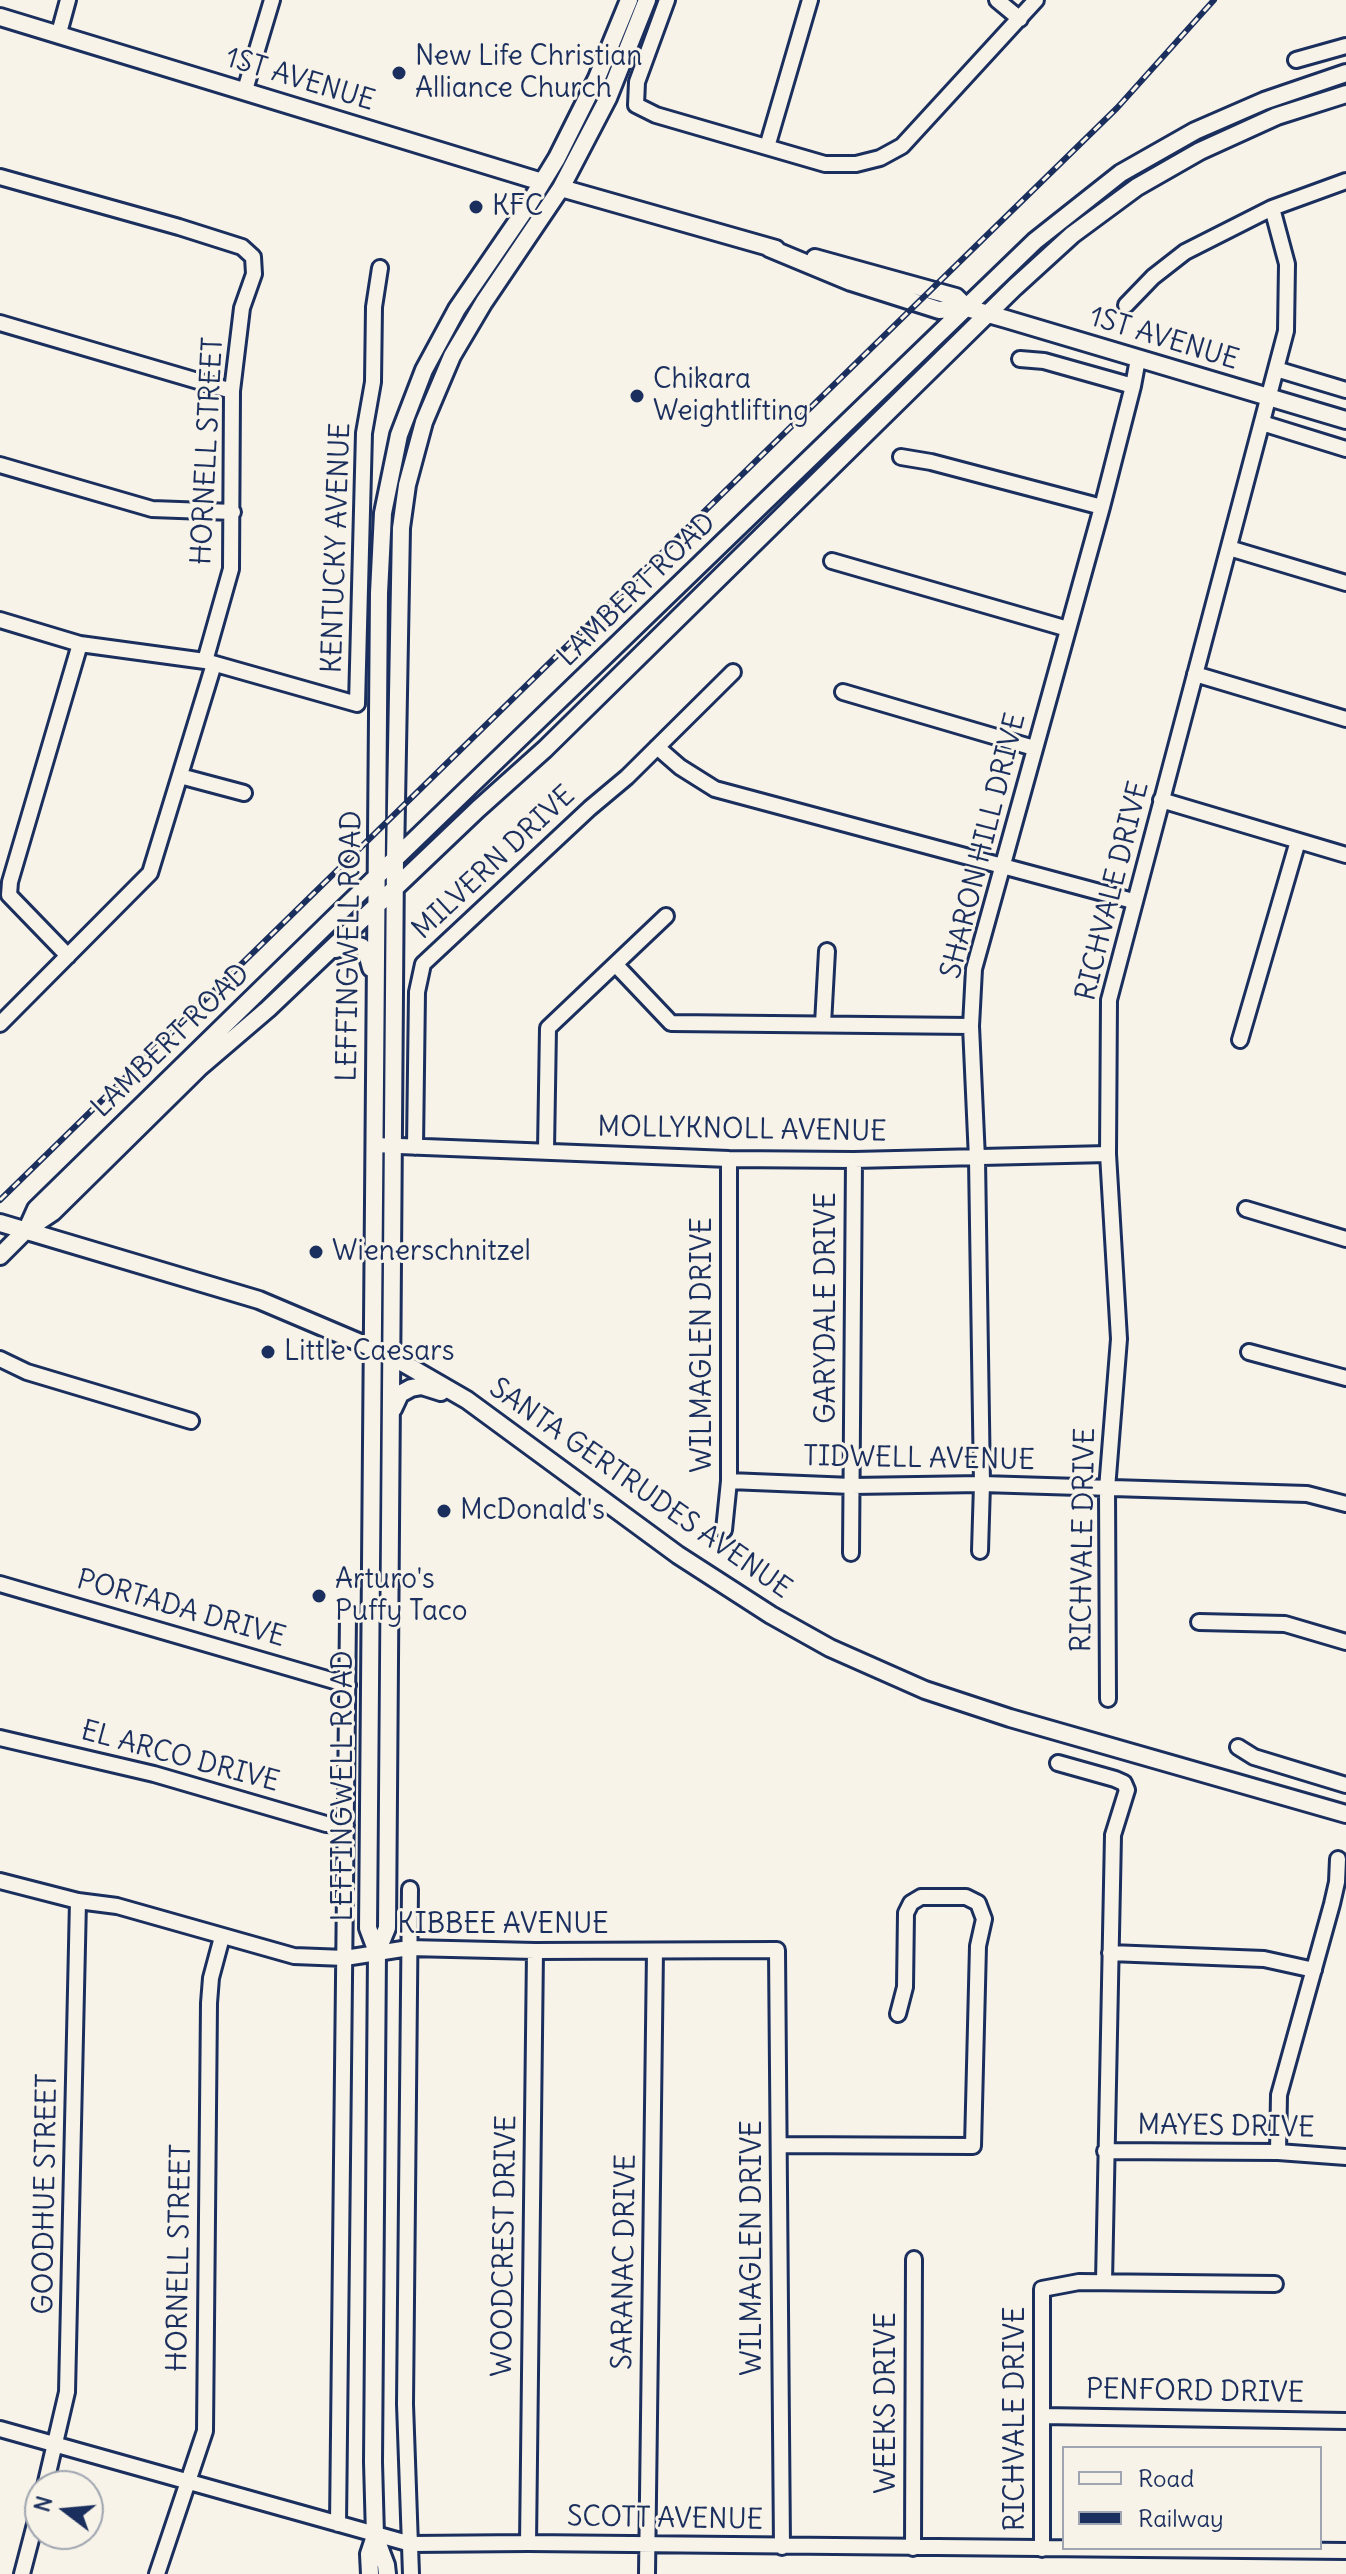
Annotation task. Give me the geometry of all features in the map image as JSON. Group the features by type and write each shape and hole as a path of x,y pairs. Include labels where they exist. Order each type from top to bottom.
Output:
{"main road":[{"name":"LEFFINGWELL ROAD","path":"387,2574 375,2536 377,1952 368,1928 376,877 383,513 390,473 409,405 439,339 542,182 575,124 629,0"},
{"name":"LEFFINGWELL ROAD","path":"377,1952 387,1928 395,859 402,518 413,459 424,422 452,356 484,302 561,188 608,98 647,0"},
{"name":"1ST AVENUE","path":"0,17 542,182"},
{"name":"LAMBERT ROAD","path":"26,1230 36,1209 1035,241 1121,173 1195,131 1232,114 1346,73"},
{"name":"LAMBERT ROAD","path":"0,1256 26,1230 53,1212 199,1068 545,749 1072,235 1146,182 1233,134 1346,94"},
{"name":"1ST AVENUE","path":"561,188 769,248 891,277 956,297 967,308"},
{"name":"1ST AVENUE","path":"769,248 844,279 939,310 967,308 1346,420"},
{"path":"844,279 846,270 881,281 891,277"},
{"path":"396,819 411,826 420,823 461,795"},
{"path":"303,975 342,944 356,944 367,953 375,988"},
{"name":"SANTA GERTRUDES AVENUE","path":"0,1223 259,1300 391,1356 467,1400 678,1555 771,1615 830,1648 925,1690 1010,1718 1346,1814"},
{"path":"391,1419 399,1396 414,1387 430,1388 467,1400"},
{"name":"LEFFINGWELL ROAD","path":"370,2574 369,2554 375,2536"}],"street":[{"path":"59,33 68,0"},
{"path":"245,90 272,0"},
{"path":"667,0 637,82 636,105 656,115 825,164 856,164 880,158 902,146 1036,0"},
{"path":"767,147 810,0"},
{"path":"997,0 1020,19"},
{"path":"1296,60 1346,46"},
{"name":"HORNELL STREET","path":"0,177 242,247 253,257 254,274 242,308 232,391 231,569 180,776 150,873 0,1024"},
{"path":"1126,305 1153,277 1185,252 1272,208 1346,181"},
{"name":"1ST AVENUE","path":"542,182 561,188"},
{"name":"RICHVALE DRIVE","path":"1108,1699 1107,1489 1119,1339 1108,1154 1109,1000 1286,331 1287,264 1272,208"},
{"name":"KENTUCKY AVENUE","path":"0,620 80,644 210,663 357,704 364,433 373,382 374,307 380,268"},
{"path":"0,323 232,391"},
{"path":"1020,359 1044,361 1133,386"},
{"name":"SHARON HILL DRIVE","path":"980,1551 982,1484 977,1159 971,1026 974,969 1102,507 1138,359"},
{"path":"1276,369 1346,390"},
{"path":"1262,423 1346,449"},
{"path":"901,457 1102,507"},
{"path":"0,465 152,509 233,512"},
{"path":"1229,548 1346,583"},
{"path":"832,561 1068,629"},
{"path":"68,956 9,895 10,882 80,644"},
{"name":"MILVERN DRIVE","path":"415,1147 417,992 423,964 657,747 733,672"},
{"path":"1195,674 1346,719"},
{"path":"843,692 1034,748"},
{"path":"657,747 680,767 715,789 1133,901"},
{"path":"180,776 244,793"},
{"path":"1161,800 1346,855"},
{"path":"1240,1040 1298,841"},
{"path":"546,1150 548,1028 666,916"},
{"path":"823,1024 827,951"},
{"path":"616,965 671,1023 971,1026"},
{"name":"MOLLYKNOLL AVENUE","path":"374,1145 729,1159 977,1159 1108,1154"},
{"name":"WILMAGLEN DRIVE","path":"724,1530 729,1481 729,1159"},
{"name":"GARYDALE DRIVE","path":"851,1553 854,1160"},
{"path":"1246,1209 1346,1239"},
{"path":"1249,1352 1346,1378"},
{"path":"0,1359 27,1372 191,1421"},
{"name":"TIDWELL AVENUE","path":"729,1481 852,1486 982,1484 1307,1494 1346,1504"},
{"name":"PORTADA DRIVE","path":"0,1584 348,1685"},
{"name":"LEFFINGWELL ROAD","path":"338,2524 348,1616"},
{"path":"1199,1622 1285,1624 1346,1642"},
{"name":"EL ARCO DRIVE","path":"0,1738 154,1774 326,1824 346,1825"},
{"path":"1238,1747 1254,1757 1346,1785"},
{"path":"1058,1763 1115,1779 1124,1783 1127,1790 1113,1835 1104,2282 1275,2284"},
{"path":"1278,2152 1279,2095 1337,1882 1338,1859"},
{"name":"KIBBEE AVENUE","path":"0,1881 78,1901 117,1906 294,1956 345,1958 409,1948 777,1950"},
{"path":"410,1889 405,2404 411,2574"},
{"path":"779,2145 973,2146 978,1946 984,1919 978,1903 966,1897 921,1897 911,1903 906,1913 905,1987 898,2014"},
{"name":"GOODHUE STREET","path":"48,2470 67,2392 78,1901"},
{"name":"HORNELL STREET","path":"157,2574 205,2431 209,2003 211,1978 222,1937"},
{"name":"WILMAGLEN DRIVE","path":"777,1950 782,2547"},
{"name":"WOODCREST DRIVE","path":"528,2543 535,1951"},
{"name":"SARANAC DRIVE","path":"647,2574 655,1951"},
{"path":"1110,1953 1264,1959 1314,1970"},
{"name":"MAYES DRIVE","path":"1105,2151 1278,2152 1346,2157"},
{"name":"WEEKS DRIVE","path":"913,2548 914,2259"},
{"name":"RICHVALE DRIVE","path":"1042,2549 1042,2289 1079,2282 1104,2282"},
{"name":"PENFORD DRIVE","path":"1043,2416 1346,2421"},
{"name":"SCOTT AVENUE","path":"0,2429 411,2544 648,2543 1062,2549"},
{"path":"22,2574 28,2550"},
{"name":"SCOTT AVENUE","path":"1194,2550 1346,2551"}],"railway":[{"path":"0,1200 1117,108 1214,0"}],"place":[{"name":"New Life Christian Alliance Church","path":"399,73"},
{"name":"KFC","path":"476,207"},
{"name":"Chikara Weightlifting","path":"637,396"},
{"name":"Wienerschnitzel","path":"316,1252"},
{"name":"Little Caesars","path":"268,1352"},
{"name":"McDonald's","path":"444,1511"},
{"name":"Arturo's Puffy Taco","path":"319,1596"}]}
